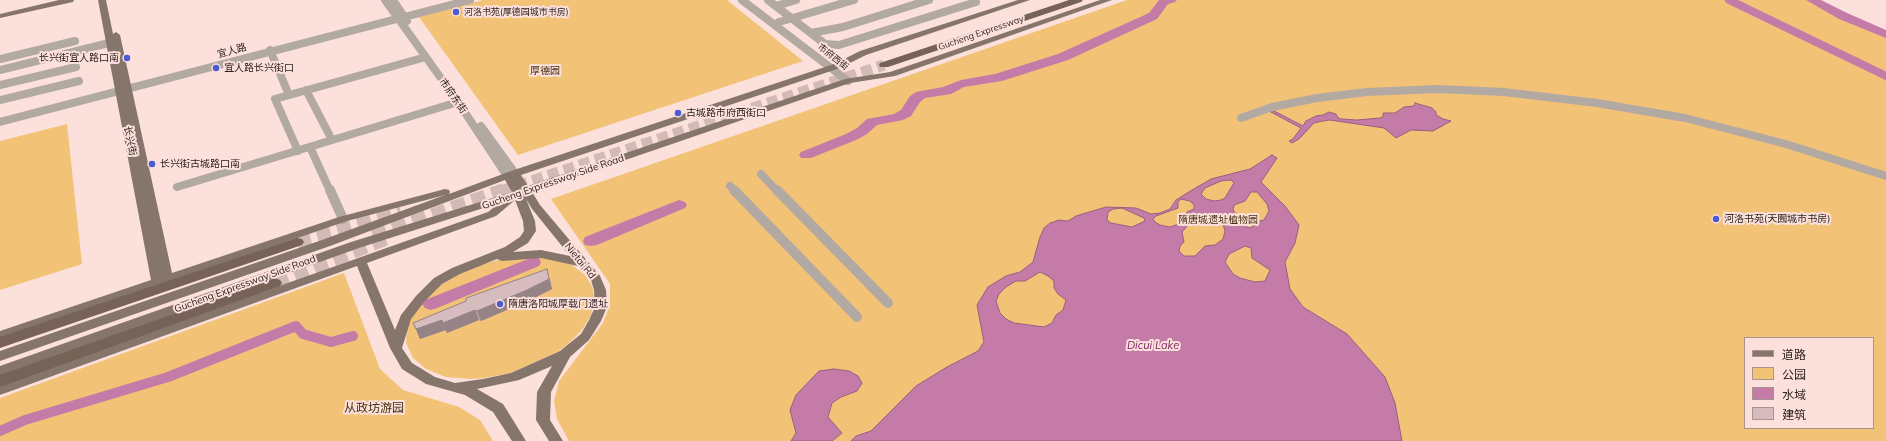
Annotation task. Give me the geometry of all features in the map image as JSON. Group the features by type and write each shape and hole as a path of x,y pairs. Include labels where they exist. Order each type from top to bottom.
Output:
{"highway":[{"name":"Gucheng Expressway","path":"1055,0 881,62 1078,0"},
{"path":"0,344 297,242"},
{"path":"0,381 275,283"}],"main road":[{"path":"0,8 36,0"},
{"path":"0,16 70,0"},
{"name":"长兴街","path":"102,0 123,89 162,281"},
{"name":"长兴街","path":"109,0 123,89"},
{"name":"Gucheng Expressway Side Road","path":"0,356 326,243 511,175 834,67 863,53 1026,0"},
{"name":"Gucheng Expressway Side Road","path":"0,371 355,245 522,192 848,81 892,74 1108,0"},
{"path":"0,336 343,219 511,175"},
{"name":"市府东街","path":"511,175 522,192"},
{"path":"0,390 492,214 522,192 530,231 524,240 509,250 456,271 438,281 420,299 405,318 396,348"},
{"name":"Nietai Rd","path":"522,192 596,278 601,307 595,321 585,337 565,354 544,392 544,420 556,441"},
{"path":"483,260 513,255 541,254 562,256 584,264"},
{"path":"361,261 396,348 407,366 431,381 469,391 498,408 519,441"},
{"path":"453,387 483,384 514,377 546,364 565,354"}],"street":[{"name":"市府东街","path":"385,0 400,17 511,175"},
{"name":"市府东街","path":"393,0 400,17 426,57 511,175"},
{"name":"宜人路","path":"0,121 462,0"},
{"name":"宜人路","path":"400,17 470,0"},
{"name":"市府西街","path":"742,0 834,67"},
{"name":"市府西街","path":"750,0 834,67 848,81"},
{"path":"768,0 825,44 839,45 893,20 929,0"},
{"path":"776,6 796,0"},
{"path":"779,22 854,0"},
{"path":"811,33 831,28 893,20 976,2 973,0"},
{"path":"0,59 75,41"},
{"path":"0,70 112,43"},
{"path":"270,51 289,95"},
{"path":"298,151 275,99 426,57"},
{"path":"0,86 76,67"},
{"path":"0,100 79,81"},
{"path":"1241,118 1272,108 1317,98 1367,92 1438,89 1504,92 1598,103 1685,118 1786,144 1886,176"},
{"path":"306,90 332,140"},
{"path":"177,187 458,102"},
{"path":"310,147 343,219"},
{"path":"761,174 888,303"},
{"path":"730,186 857,317"}],"green space":[{"name":"厚德园","path":"483,0 727,0 803,61 518,155 419,17"},
{"name":"隋唐城遗址植物园","path":"1127,0 1819,0 1844,15 1886,31 1886,441 569,441 557,419 554,401 559,381 603,323 610,305 610,284 551,199"},
{"path":"67,124 82,264 0,290 0,141"},
{"path":"536,257 572,265 585,275 592,286 595,300 591,315 582,330 567,345 557,352 511,373 484,378 470,379 446,377 426,369 413,358 406,343 407,327 415,310 437,287 480,265 502,259"},
{"name":"从政坊游园","path":"344,273 380,369 403,390 459,407 480,420 493,441 0,441 0,398"}],"water":[{"path":"1415,103 1432,108 1436,112 1436,115 1451,121 1433,131 1411,130 1396,138 1384,128 1330,120 1314,123 1299,139 1292,143 1289,141 1293,139 1301,128 1269,111 1272,110 1303,126 1306,121 1329,112 1336,114 1338,118 1342,119 1357,120 1380,118 1383,117 1383,113 1395,113 1404,107 1414,106"},
{"name":"Dicui Lake","path":"1272,155 1277,158 1261,182 1285,206 1299,225 1295,243 1285,262 1290,289 1303,307 1347,334 1385,377 1395,403 1402,441 851,441 856,436 871,431 916,386 947,367 978,351 984,342 977,305 988,287 1006,276 1020,272 1033,262 1040,237 1044,228 1050,223 1059,220 1068,221 1076,216 1106,207 1136,208 1151,214 1160,213 1170,209 1176,200 1211,179 1250,169","holes":["1231,180 1234,183 1225,198 1214,201 1206,199 1201,194 1205,188 1221,181","1251,192 1257,192 1267,204 1269,211 1264,220 1256,222 1251,228 1246,227 1233,210 1234,205 1245,201","1181,199 1190,201 1194,205 1194,209 1187,212 1179,224 1170,227 1160,225 1153,219 1156,216 1178,208 1178,202","1122,208 1144,218 1145,221 1132,227 1111,223 1107,220 1108,212 1113,209","1213,216 1221,218 1225,231 1223,239 1215,245 1205,246 1195,256 1184,256 1179,251 1180,246 1184,242 1182,232 1188,225","1245,246 1251,248 1252,258 1270,270 1265,281 1255,282 1240,278 1233,274 1225,262 1229,254","1040,272 1054,281 1054,288 1058,294 1066,300 1063,310 1056,315 1052,323 1044,327 1014,323 1006,319 1000,313 996,301 999,294 1006,287 1016,281 1025,281"]},
{"path":"834,369 849,371 858,376 862,383 857,391 841,397 832,403 828,417 842,433 832,441 791,441 796,433 790,410 796,395 819,371"}],"building":[{"path":"547,269 549,279 477,311 475,310 443,323 442,320 416,329 413,323 466,301 466,298"}],"waterway":[{"path":"806,155 851,137 862,131 872,122 898,117 906,113 915,99 921,95 946,91 961,84 997,78 1063,57 1153,16 1164,2 1171,0"},
{"path":"1729,0 1886,76"},
{"path":"1812,0 1843,16 1886,34"},
{"path":"591,241 679,205"},
{"path":"431,304 533,262"},
{"path":"0,431 25,420 168,377 296,326 303,334 331,342 353,336"}],"tunnel":[{"path":"503,190 884,65"},
{"path":"373,236 503,190"},
{"path":"297,242 401,212"},
{"path":"275,283 387,238"}],"place":[{"name":"河洛书苑(厚德园城市书房)","path":"456,12"},
{"name":"长兴街宜人路口南","path":"127,58"},
{"name":"宜人路长兴街口","path":"216,68"},
{"name":"古城路市府西街口","path":"678,113"},
{"name":"长兴街古城路口南","path":"152,164"},
{"name":"河洛书苑(天囿城市书房)","path":"1716,219"},
{"name":"隋唐洛阳城厚载门遗址","path":"500,304"}]}
